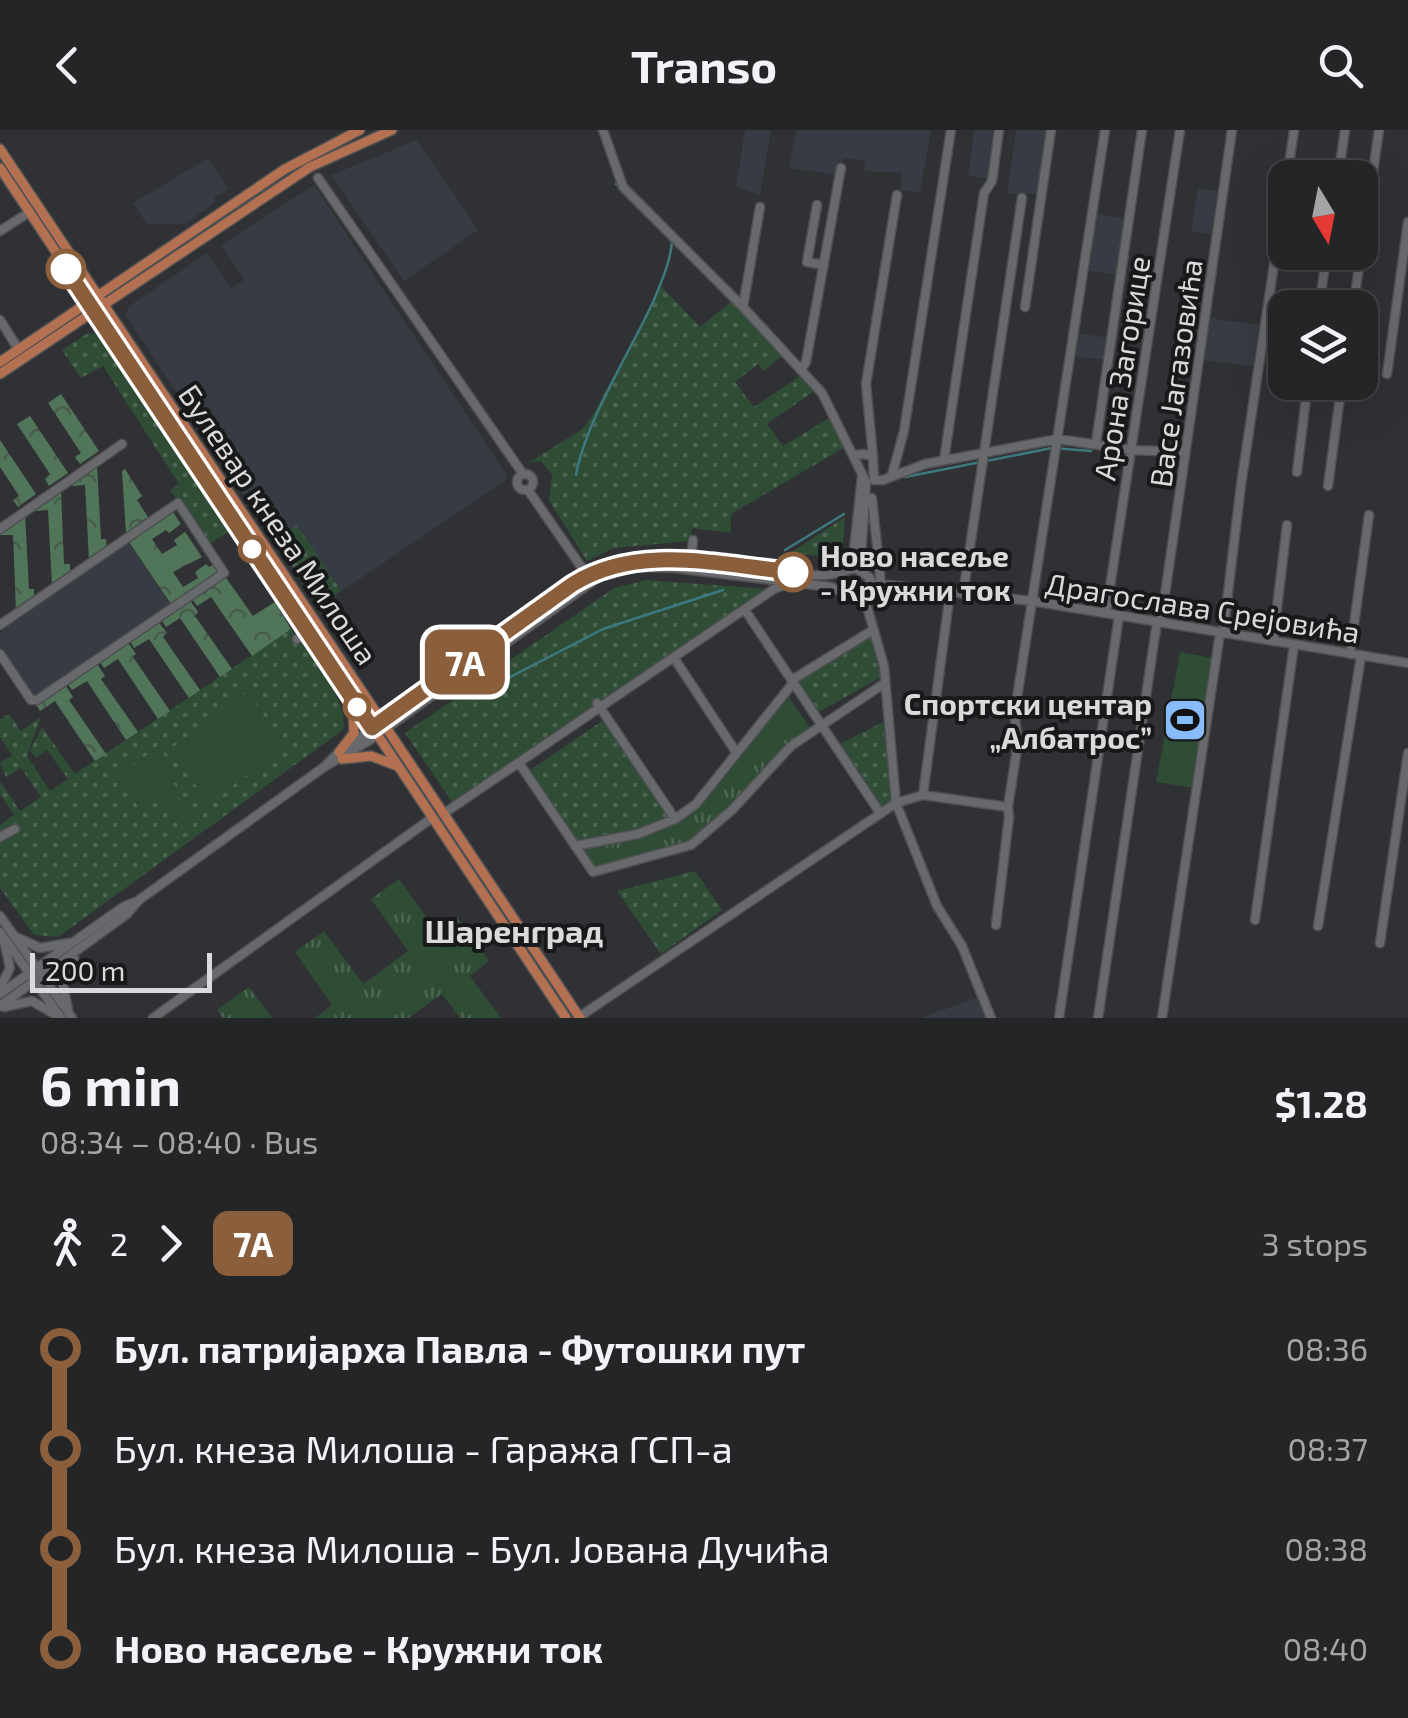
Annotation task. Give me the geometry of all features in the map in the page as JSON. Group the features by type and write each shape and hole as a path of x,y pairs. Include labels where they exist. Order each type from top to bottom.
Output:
{"main road":[{"path":"0,374 285,169 360,130"},
{"path":"0,362 96,305 119,296 290,180 336,153 392,130"},
{"path":"0,149 96,305"},
{"path":"0,168 96,305"},
{"name":"Булевар кнеза Милоша","path":"96,305 379,729 443,814 580,1017"},
{"name":"Булевар кнеза Милоша","path":"240,520 302,635 379,729 398,767 566,1018"},
{"path":"351,698 355,727 341,756 374,756 398,767"}],"street":[{"path":"603,130 622,188 743,306 822,392 866,482 861,558 871,582 864,596 882,656 896,802 936,906 962,946 991,1018"},
{"path":"892,475 904,431 951,130"},
{"path":"944,460 984,193 992,181 999,130"},
{"path":"1025,307 1051,130"},
{"path":"996,925 1018,742 1017,698 1106,130"},
{"path":"1096,443 1142,130"},
{"name":"Арона Загорице","path":"1106,613 1180,130"},
{"name":"Васе Јагазовића","path":"1098,1018 1232,130"},
{"path":"1290,160 1294,130"},
{"path":"1341,160 1345,130"},
{"path":"1355,290 1379,130"},
{"path":"318,178 336,153"},
{"path":"802,370 841,168"},
{"path":"290,180 318,178"},
{"path":"318,178 510,458 521,476 518,487 530,488 589,578"},
{"path":"897,196 866,384 874,480 944,460 982,460 1058,446 1096,443 1132,450 1185,452"},
{"path":"963,594 1022,198"},
{"path":"816,205 806,262 824,265"},
{"path":"743,306 760,207"},
{"path":"0,231 28,213"},
{"path":"1387,374 1408,222"},
{"path":"1162,1018 1273,270"},
{"path":"0,320 19,350"},
{"path":"1297,472 1306,400"},
{"path":"1328,486 1340,400"},
{"path":"0,529 122,444"},
{"path":"854,456 872,457"},
{"path":"841,592 839,583 848,570 862,476"},
{"path":"872,498 881,584"},
{"path":"0,625 178,503 224,573 37,700 32,700 0,654"},
{"path":"1350,654 1370,514"},
{"path":"1273,641 1287,525"},
{"path":"691,562 692,540"},
{"path":"0,1007 123,906 140,900 589,578 630,562 691,562 814,575 863,570"},
{"path":"589,578 648,566 772,584 831,586 852,599 872,626"},
{"name":"Драгослава Срејовића","path":"871,582 1032,601 1408,663"},
{"path":"443,814 745,610 772,584"},
{"path":"923,795 950,592"},
{"path":"852,599 864,596"},
{"path":"745,610 880,813"},
{"path":"1059,1018 1119,616"},
{"path":"575,846 638,834 675,819 696,804 792,682 872,626"},
{"path":"1255,920 1294,645"},
{"path":"1318,926 1360,656"},
{"path":"674,658 736,752"},
{"path":"519,762 592,872 691,845 732,810 778,758 885,683"},
{"path":"598,706 675,819"},
{"path":"1380,943 1408,753"},
{"path":"580,1017 896,802 923,795 1008,807"},
{"path":"152,1018 432,818"},
{"path":"0,837 15,829"},
{"path":"0,916 36,975"},
{"path":"2,934 67,1017"},
{"path":"0,991 10,968 2,934"},
{"path":"14,936 40,948 80,944"},
{"path":"67,1017 63,976 80,944"},
{"path":"0,991 36,975"},
{"path":"0,1007 32,1002 67,1017"}],"shaded area":[{"path":"745,130 771,130 760,195 736,187"},
{"path":"796,130 931,130 920,193 900,190 902,173 864,171 865,161 843,158 838,175 789,168"},
{"path":"974,130 996,130 989,179 968,176"},
{"path":"1016,130 1048,130 1038,194 1007,194"},
{"path":"417,140 478,230 404,281 331,175"},
{"path":"208,158 229,189 185,224 147,224 133,203"},
{"path":"314,185 506,474 506,480 318,607 126,316 128,307 207,253 231,288 244,280 221,245"},
{"path":"1198,188 1218,191 1211,234 1191,231"},
{"path":"1096,214 1126,218 1119,275 1089,271"},
{"path":"1209,318 1259,325 1253,366 1202,360"},
{"path":"1077,333 1110,338 1107,360 1074,356"},
{"path":"129,542 170,604 34,696 0,647 0,632"},
{"path":"977,998 985,1018 920,1018"}],"green space":[{"path":"659,284 700,327 732,301 783,355 764,371 758,364 735,382 754,407 800,376 813,392 767,424 783,446 831,417 847,446 731,514 731,533 692,528 690,541 614,548 587,561 549,500 552,475 541,461 528,463 581,430 591,418 652,305"},
{"path":"88,333 97,335 228,532 207,545 170,490 179,484 103,366 81,378 62,350"},
{"path":"61,394 99,451 80,464 75,457 81,453 48,403"},
{"path":"30,416 68,473 49,486 45,479 50,474 17,424"},
{"path":"0,440 36,494 18,507 13,500 19,496 0,467"},
{"path":"97,465 101,539 106,539 107,549 89,560 85,485 72,486 72,482"},
{"path":"125,469 142,496 137,500 148,517 126,533 122,471"},
{"path":"61,490 64,564 70,564 70,574 52,585 48,510 35,511 35,507"},
{"path":"173,512 181,524 152,539 162,554 177,545 174,540 185,532 202,557 173,572 183,587 198,578 195,572 206,564 209,567 216,563 221,570 171,604 129,542"},
{"path":"25,515 29,589 34,589 34,598 16,610 13,535 0,535 0,531"},
{"path":"845,517 842,555 836,559 792,552"},
{"path":"297,525 341,591 318,607 274,540"},
{"path":"224,575 253,616 275,602 291,629 252,656 211,597 197,606 191,597"},
{"path":"646,580 766,589 452,802 405,733 614,588"},
{"path":"189,599 198,612 195,616 232,669 220,677 180,618 166,627 160,618"},
{"path":"157,620 167,633 163,637 200,690 189,698 149,639 134,648 129,639"},
{"path":"291,629 334,691 343,730 58,937 34,935 0,888 0,825 14,815 0,794 0,781 20,811 41,797 21,768 6,777 0,763 12,755 0,737 0,719 9,714 21,731 41,717 27,756 50,791 68,779 47,750 36,758 30,750 42,727 75,774"},
{"path":"871,634 881,677 819,712 798,680"},
{"path":"127,641 136,654 133,657 170,711 158,719 118,659 104,668 98,660"},
{"name":"Спортски центар „Албатрос”","path":"1180,652 1212,658 1194,788 1156,782"},
{"path":"96,662 105,676 101,679 138,732 126,740 87,681 72,690 66,682"},
{"path":"64,683 73,697 69,700 106,754 95,761 55,701 40,711 35,703"},
{"path":"247,692 286,746 209,803 169,750"},
{"path":"786,693 811,729 729,810 691,842 593,869 579,848 643,834 674,821 701,803"},
{"path":"605,719 671,818 637,832 576,843 529,771"},
{"path":"883,722 891,800 881,806 840,744"},
{"path":"158,747 180,776 138,806 116,777"},
{"path":"174,784 196,814 181,824 159,794"},
{"path":"695,871 722,910 661,954 617,891"},
{"path":"399,879 437,932 458,918 489,961 470,976 501,1018 460,1018 442,994 408,1018 315,1018 332,1005 295,952 324,931 363,984 408,951 371,899"},
{"path":"249,987 272,1018 223,1018 217,1010"}],"waterway":[{"path":"616,184 657,226"},
{"path":"576,475 598,410 659,288 672,242"},
{"path":"905,477 1052,448 1091,451"},
{"path":"785,550 844,514"},
{"path":"461,698 491,687 603,629 723,590"}],"bus line":[{"name":"7A","path":"66,269 372,728 573,584 609,567 663,560 793,572"}],"place":[{"name":"Ново насеље - Кружни ток","path":"793,572"},
{"name":"Спортски центар „Албатрос”","path":"1185,720"}],"district":[{"name":"Шаренград","path":"514,930"}]}
